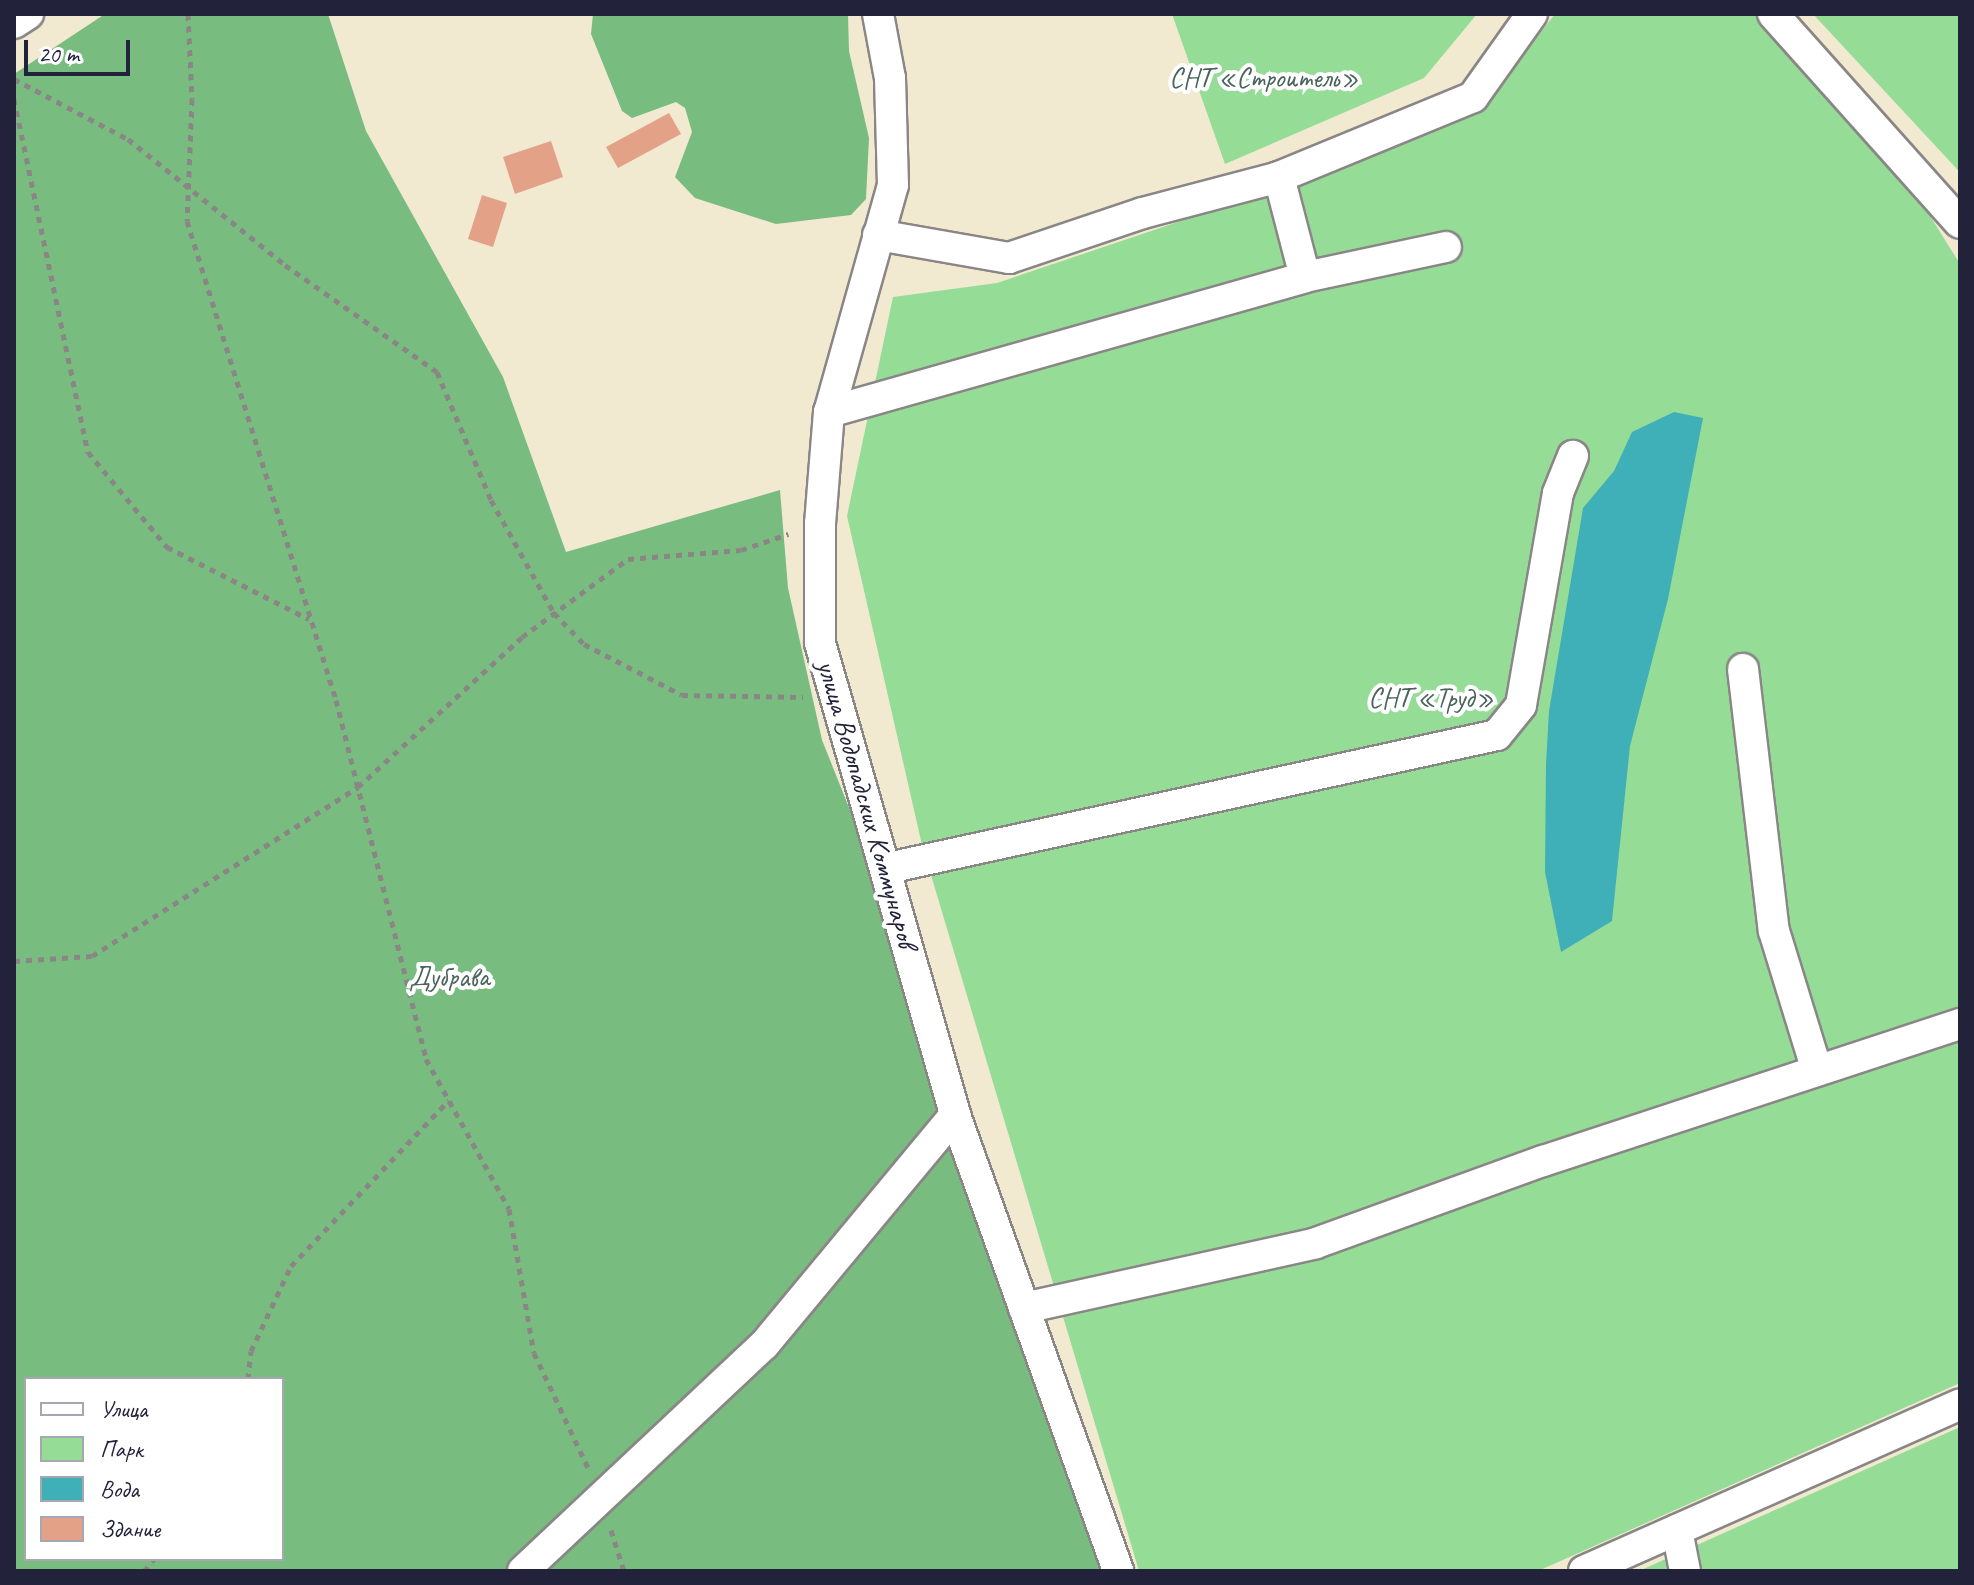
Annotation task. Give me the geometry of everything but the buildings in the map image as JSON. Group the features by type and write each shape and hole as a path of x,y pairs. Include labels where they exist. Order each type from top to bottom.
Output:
{"street":[{"path":"14,23 28,14"},
{"name":"улица Водопадских Коммунаров","path":"878,14 890,78 893,185 829,412 820,523 820,643 888,868 955,1115 1118,1571"},
{"path":"878,235 1009,258 1143,213 1279,177 1473,97 1532,14"},
{"path":"1773,14 1960,223"},
{"path":"1279,177 1305,277"},
{"path":"829,412 1305,277 1446,247"},
{"path":"888,868 1497,735 1521,705 1558,493 1573,456"},
{"path":"1743,669 1774,931 1817,1071"},
{"path":"1024,1308 1316,1243 1543,1161 1960,1024"},
{"path":"523,1571 764,1345 955,1115"},
{"path":"1584,1571 1960,1404"},
{"path":"1677,1530 1685,1571"}],"path":[{"path":"188,14 187,221 358,787 426,1059 509,1209 534,1353 601,1497"},
{"path":"14,79 128,139 285,265 437,372 491,500 554,613 584,644 682,695 812,697"},
{"path":"14,99 88,452 167,547 310,620"},
{"path":"14,961 92,956 358,787 554,613 628,559 741,550 820,523"},
{"path":"248,1377 251,1351 291,1266 449,1100"}],"green space":[{"name":"Дубрава","path":"105,14 328,14 366,131 503,377 566,552 780,490 788,588 822,740 929,1008 1114,1571 14,1571 14,74"},
{"path":"593,14 848,14 849,51 869,138 866,199 851,215 776,224 695,198 675,177 692,132 685,108 676,102 632,118 622,111 591,34"},
{"name":"СНТ «Строитель»","path":"1172,14 1477,14 1424,78 1225,164"},
{"name":"СНТ «Труд»","path":"1555,14 1757,14 1917,195 1960,264 1960,1383 1538,1571 1139,1571 922,845 847,516 893,297 997,283 1382,153 1485,104"},
{"path":"1813,14 1960,14 1960,173 1956,168"},
{"path":"1960,1427 1960,1571 1639,1571"}],"water":[{"path":"1674,412 1703,418 1668,599 1630,746 1612,921 1561,952 1545,872 1546,764 1549,711 1583,508 1614,471 1632,432"}]}
